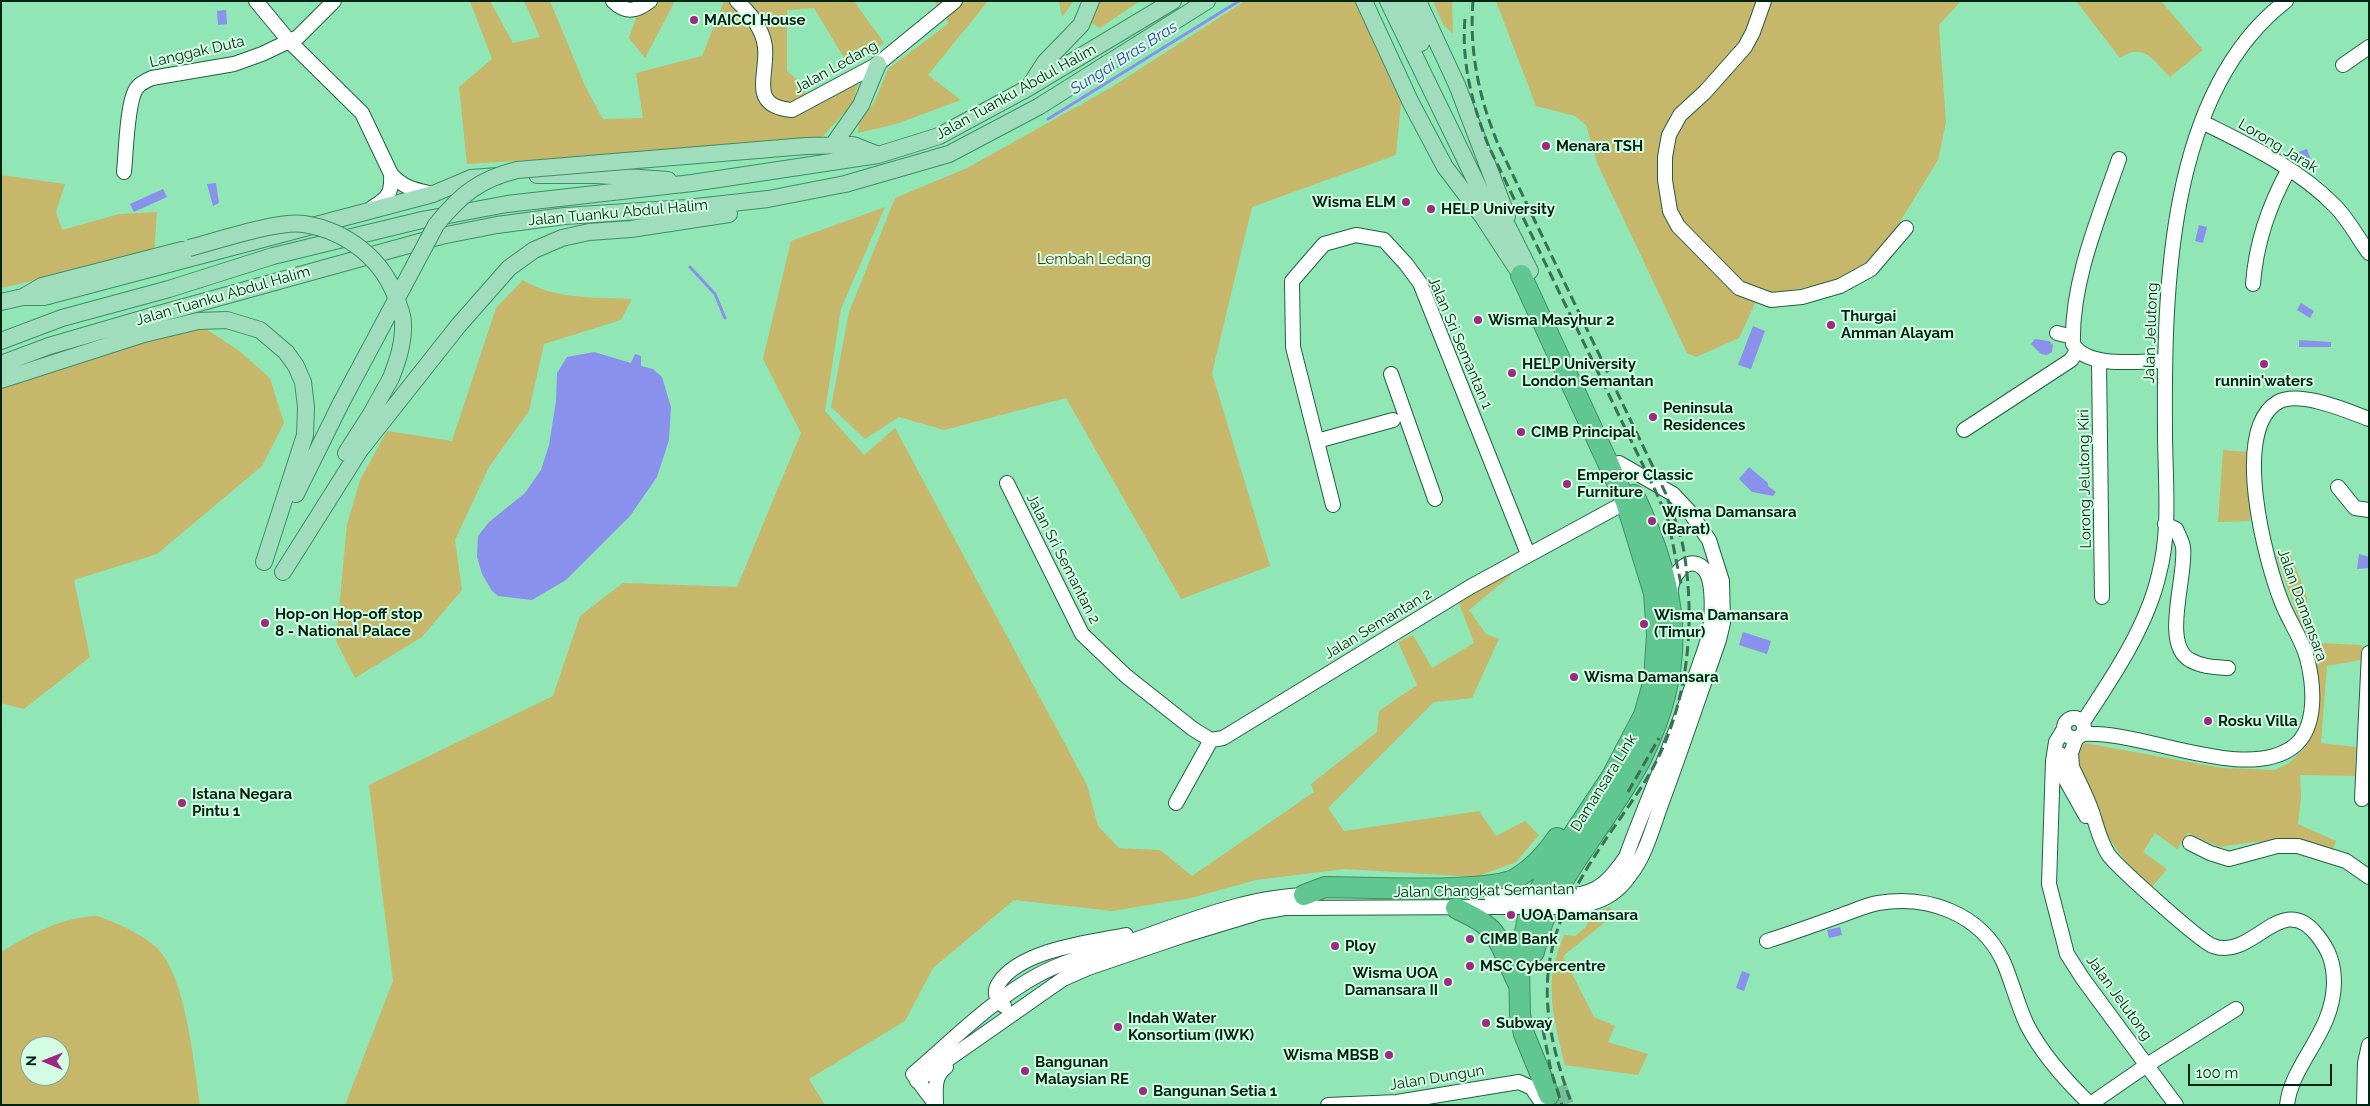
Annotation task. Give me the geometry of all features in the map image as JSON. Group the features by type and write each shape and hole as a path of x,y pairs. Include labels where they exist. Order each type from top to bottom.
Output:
{"highway":[{"name":"Damansara Link","path":"1526,273 1619,463 1657,548 1672,609 1674,635 1671,674 1660,718 1641,759 1562,880 1538,930 1531,972 1531,999 1549,1095"},
{"name":"Damansara Link","path":"1526,273 1626,502 1654,593 1657,635 1654,680 1644,715 1612,776 1548,874 1528,917 1519,964 1520,1015 1528,1045 1530,1067 1549,1095"},
{"path":"1304,895 1325,887 1456,887 1500,884 1516,879 1531,868 1549,850 1565,826 1612,776"},
{"path":"1456,908 1491,928 1499,940 1506,961 1518,985"}],"main road":[{"path":"1028,88 1045,62 1081,25 1091,1"},
{"name":"Jalan Tuanku Abdul Halim","path":"1,341 62,318 169,289 273,256 422,220 507,204 692,183 878,155 939,136 1028,88 1173,1"},
{"name":"Jalan Tuanku Abdul Halim","path":"1,364 49,346 441,236 497,225 565,216 687,208 768,199 845,184 949,154 1038,107 1207,1"},
{"path":"1364,1 1411,103 1445,167 1526,273"},
{"path":"1388,1 1526,273"},
{"path":"1403,1 1526,273"},
{"path":"1418,1 1457,85 1526,273"},
{"path":"833,145 861,105 878,64"},
{"path":"1,380 144,334 198,321 227,320 260,330 286,352 303,382 306,407 305,435 264,562 341,402 436,225 450,208 479,183 517,170 806,146 853,145 878,155"},
{"path":"353,452 483,296 509,268 534,250 562,238 589,232 631,229 842,195 905,177 949,154"},
{"path":"1,302 22,298 44,297 433,194 471,178 513,175 648,177 692,183"},
{"path":"22,298 42,286 245,233 303,224 336,233 363,249 381,267 392,285 403,320 401,346 391,378 353,452 283,572"},
{"path":"1,329 20,324 62,318"}],"street":[{"path":"256,1 290,42 362,113 391,174 392,188 386,200 368,210"},
{"name":"Langgak Duta","path":"124,172 132,101 136,88 143,82 152,78 234,64 290,42 334,1"},
{"path":"613,1 618,7 628,11 638,10 650,1"},
{"name":"Jalan Ledang","path":"737,1 746,10 761,32 765,48 762,91 768,103 778,109 792,110 878,64 955,1"},
{"path":"1764,1 1753,32 1745,47 1712,85 1680,115 1669,135 1664,156 1665,180 1670,211 1678,226 1739,288 1771,300 1802,297 1840,286 1855,278 1870,269 1906,228"},
{"name":"Jalan Jelutong","path":"2176,1105 2083,979 2067,954 2049,884 2053,761 2056,742 2075,730 2106,686 2141,624 2159,575 2165,540 2164,361 2166,298 2176,223 2187,166 2202,122 2228,69 2248,38 2286,1"},
{"path":"2343,65 2369,47"},
{"name":"Lorong Jarak","path":"2202,122 2243,142 2312,184 2336,207 2369,253"},
{"path":"1964,430 2071,360 2075,344 2084,262 2119,159"},
{"path":"2253,284 2254,261 2264,224 2278,190 2290,169"},
{"path":"391,174 406,187 433,194"},
{"name":"Jalan Sri Semantan 1","path":"1333,505 1293,347 1292,281 1324,244 1356,236 1384,240 1420,283 1528,554"},
{"path":"2057,333 2075,344 2087,357 2100,361 2164,361"},
{"name":"Lorong Jelutong Kiri","path":"2100,361 2102,597"},
{"path":"1391,374 1435,499"},
{"name":"Jalan Damansara","path":"2075,730 2097,727 2130,737 2220,758 2246,761 2276,755 2292,747 2304,737 2312,699 2311,680 2307,656 2282,604 2270,571 2258,522 2254,481 2257,440 2263,420 2270,408 2279,401 2294,399 2315,401 2369,419"},
{"path":"1317,441 1393,420"},
{"name":"Jalan Changkat Semantan","path":"998,1002 996,994 1000,982 1006,974 1024,963 1058,949 1187,922 1260,900 1304,895 1491,902 1572,901 1588,906 1609,897 1631,875 1645,847 1719,640 1723,623 1722,581 1709,540 1700,526 1673,494 1619,463"},
{"name":"Jalan Sri Semantan 2","path":"1007,483 1082,634 1126,676 1193,730 1211,740"},
{"path":"2338,487 2355,508 2369,510"},
{"name":"Jalan Semantan 2","path":"1211,740 1223,738 1470,587 1626,502"},
{"path":"2165,524 2176,529 2183,546 2181,591 2175,632 2179,649 2189,660 2208,666 2228,668"},
{"name":"Jalan Changkat Semantan","path":"1572,901 1593,892 1611,878 1626,857 1650,798 1689,699 1709,635 1712,597 1708,574 1704,568 1690,564 1675,573 1670,586 1672,609"},
{"path":"2362,799 2369,653"},
{"path":"2075,730 2060,756 2060,766 2084,815 2095,826"},
{"path":"2075,730 2071,753 2072,767 2109,856 2175,917 2211,946 2219,948 2241,946 2271,925 2288,919 2304,923 2330,953 2333,994 2326,1020 2319,1037 2290,1086 2286,1105"},
{"path":"1176,803 1211,740"},
{"name":"Jalan Jelutong","path":"2054,902 2060,766"},
{"path":"2057,802 2063,797 2074,796"},
{"path":"2190,843 2210,853 2229,859 2277,846 2298,846 2346,861 2369,878"},
{"path":"1767,941 1877,903 1903,901 1927,903 1958,913 1992,941 2003,961 2024,1016 2035,1038 2066,1079 2090,1105 2147,1064 2236,1009"},
{"name":"Jalan Changkat Semantan","path":"915,1078 974,1042 1063,979 1088,968 1185,935 1274,909 1456,908 1491,902"},
{"path":"936,1105 915,1078 998,1002 1006,1007 1014,1005 1038,990 1063,979"},
{"name":"Jalan Changkat Semantan","path":"936,1105 936,1079 940,1071 968,1050 974,1042"},
{"path":"2364,1105 2365,1063 2369,1045"},
{"name":"Jalan Dungun","path":"1328,1105 1397,1102 1519,1082 1549,1095"}],"green space":[{"path":"470,1 490,1 513,43 540,37 524,1 550,1 586,88 603,119 643,118 636,73 702,56 724,1 854,1 884,43 849,66 814,8 787,10 787,71 801,83 811,107 859,81 852,104 818,142 467,164 459,87 492,59"},
{"path":"642,1 675,1 645,58 629,38"},
{"path":"934,1 988,1 928,75 961,100 896,124 858,133 859,123 875,101 888,69 949,23"},
{"path":"1059,1 1074,1 1062,17"},
{"path":"1095,1 1140,1 1100,28 1088,21"},
{"name":"Lembah Ledang","path":"1245,1 1356,1 1401,103 1396,155 1252,207 1212,373 1270,566 1181,599 1066,398 944,430 899,417 865,439 831,407 849,312 895,198 967,168 1112,87"},
{"path":"1433,1 1452,1 1453,34 1443,24"},
{"path":"1496,1 1961,1 1939,25 1946,122 1938,160 1896,228 1865,264 1844,279 1783,292 1760,293 1739,338 1696,357 1687,353 1598,165 1586,125 1575,116 1536,106"},
{"path":"2076,1 2161,1 2203,50 2170,77 2153,59 2142,52 2136,52 2120,58"},
{"path":"1,175 65,184 56,212 62,230 119,214 157,212 154,253 1,288"},
{"path":"885,207 841,309 825,411 864,455 895,428 1087,785 1098,826 1119,848 1160,850 1192,876 1314,792 1311,784 1377,732 1379,711 1417,685 1398,642 1413,635 1432,668 1474,643 1459,603 1507,572 1511,573 1510,576 1469,610 1486,634 1499,639 1472,698 1434,702 1328,808 1344,831 1479,811 1496,836 1525,821 1539,835 1516,862 1476,877 1345,869 1256,880 1191,898 1112,911 1014,900 933,968 905,1021 809,1079 825,1105 345,1105 393,981 369,785 553,696 580,616 623,583 737,587 801,433 763,359 791,241"},
{"path":"523,280 548,291 562,294 632,299 621,320 544,344 529,411 489,467 455,540 462,590 422,637 355,678 336,641 347,524 360,480 387,431 452,441 496,308"},
{"path":"200,325 238,350 270,378 284,423 262,466 157,554 74,580 90,657 24,709 1,703 1,386"},
{"path":"2223,450 2249,452 2250,521 2218,522"},
{"path":"2289,550 2307,597 2307,622 2318,643 2362,645 2361,660 2327,666 2321,743 2356,747 2355,776 2300,775 2301,798 2298,824 2336,841 2333,849 2293,841 2254,842 2219,847 2188,833 2177,849 2155,833 2143,852 2167,869 2152,887 2122,857 2108,835 2087,793 2077,765 2075,753 2085,743 2222,768 2275,770 2289,763 2305,748 2316,715 2315,664 2276,555"},
{"path":"1610,907 1614,915 1563,956 1594,1017 1615,1026 1608,1042 1648,1054 1638,1075 1565,1065 1554,1013 1552,999 1553,973 1564,935 1575,936 1586,927 1591,914"},
{"path":"97,916 121,925 151,943 167,961 182,1000 200,1105 1,1105 1,952 47,928 71,920"}],"water":[{"path":"226,10 227,24 218,25 217,11"},
{"path":"2307,149 2312,163 2304,167 2298,152"},
{"path":"216,183 219,203 213,206 207,184"},
{"path":"163,189 167,197 134,212 130,204"},
{"path":"2199,225 2207,227 2203,243 2195,241"},
{"path":"2301,303 2314,311 2310,318 2297,310"},
{"path":"1753,326 1765,331 1751,369 1738,365"},
{"path":"2035,339 2049,341 2053,345 2052,352 2047,355 2041,354 2031,344"},
{"path":"2299,340 2331,342 2331,347 2299,347"},
{"path":"594,352 631,363 635,354 641,356 641,366 653,369 662,377 671,407 669,440 657,477 630,516 566,580 532,600 498,596 492,591 482,574 477,557 478,536 489,522 525,493 541,470 549,445 556,401 557,373 567,357"},
{"path":"1749,467 1776,492 1773,496 1752,492 1739,479"},
{"path":"2359,554 2369,557 2369,568 2357,569"},
{"path":"1743,632 1771,641 1767,654 1739,645"},
{"path":"1840,927 1842,935 1829,938 1827,930"},
{"path":"1742,971 1750,974 1744,991 1736,988"}],"waterway":[{"name":"Sungai Bras Bras","path":"1048,119 1239,1"},
{"name":"Sungai Bras Bras","path":"690,267 715,294 725,318"}],"tunnel":[{"path":"1557,1087 1564,1105"}],"railway":[{"path":"1473,1 1474,56 1481,92 1491,127 1666,494 1681,537 1687,577 1689,603 1687,656 1683,682 1669,732 1659,756 1646,779 1581,879 1565,911 1554,941 1548,970 1547,1001 1551,1033 1559,1067 1572,1105"},
{"path":"1465,19 1465,52 1473,101 1489,147 1656,492 1668,520 1681,584"},
{"path":"1628,792 1659,738"},
{"path":"1543,1030 1551,1071 1562,1105"}],"place":[{"name":"MAICCI House","path":"694,20"},
{"name":"Menara TSH","path":"1546,146"},
{"name":"Wisma ELM","path":"1406,202"},
{"name":"HELP University","path":"1431,209"},
{"name":"Wisma Masyhur 2","path":"1478,320"},
{"name":"Thurgai Amman Alayam","path":"1831,325"},
{"name":"runnin'waters","path":"2264,364"},
{"name":"HELP University London Semantan","path":"1512,373"},
{"name":"Peninsula Residences","path":"1653,417"},
{"name":"CIMB Principal","path":"1521,432"},
{"name":"Emperor Classic Furniture","path":"1567,484"},
{"name":"Wisma Damansara (Barat)","path":"1652,521"},
{"name":"Hop-on Hop-off stop 8 - National Palace","path":"265,623"},
{"name":"Wisma Damansara (Timur)","path":"1644,624"},
{"name":"Wisma Damansara","path":"1574,677"},
{"name":"Rosku Villa","path":"2208,721"},
{"name":"Istana Negara Pintu 1","path":"182,803"},
{"name":"UOA Damansara","path":"1511,915"},
{"name":"CIMB Bank","path":"1470,939"},
{"name":"Ploy","path":"1335,946"},
{"name":"MSC Cybercentre","path":"1470,966"},
{"name":"Wisma UOA Damansara II","path":"1448,982"},
{"name":"Subway","path":"1486,1023"},
{"name":"Indah Water Konsortium (IWK)","path":"1118,1027"},
{"name":"Wisma MBSB","path":"1389,1055"},
{"name":"Bangunan Malaysian RE","path":"1025,1071"},
{"name":"Bangunan Setia 1","path":"1143,1091"}]}
